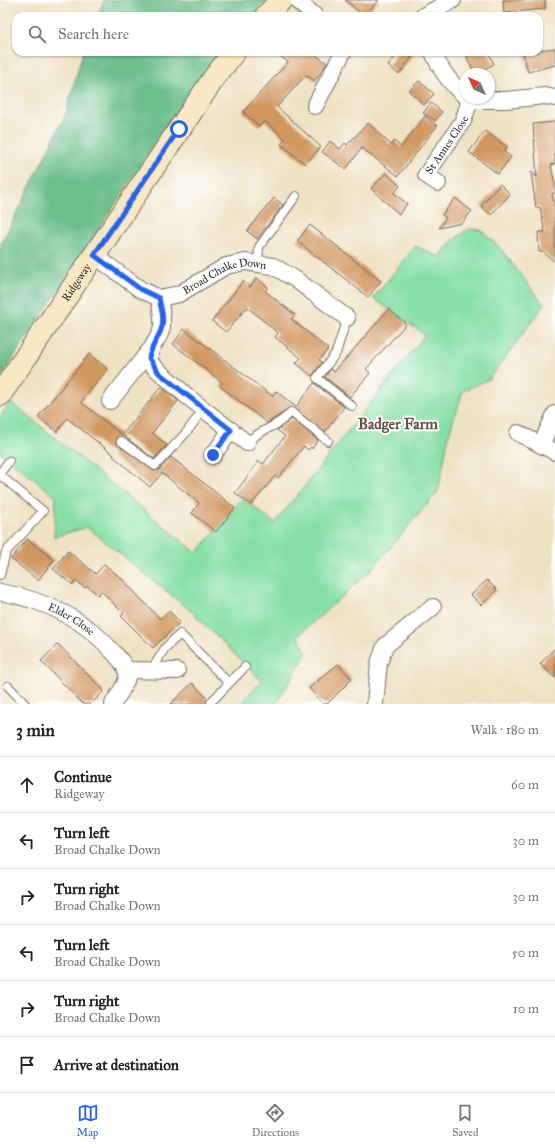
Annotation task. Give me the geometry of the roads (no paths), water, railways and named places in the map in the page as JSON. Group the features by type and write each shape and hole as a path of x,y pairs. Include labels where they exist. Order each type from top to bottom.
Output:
{"street":[{"path":"270,12 281,0"},
{"path":"296,0 310,12"},
{"path":"430,12 453,0"},
{"name":"Ridgeway","path":"0,395 214,78 231,56"},
{"path":"315,106 341,56"},
{"path":"435,56 446,76 459,91"},
{"name":"St Annes Close","path":"495,99 506,100 544,96 555,98"},
{"name":"St Annes Close","path":"438,183 426,175 462,121 466,104"},
{"path":"94,255 140,289 159,298 162,316 162,328 150,350 110,401"},
{"name":"Broad Chalke Down","path":"159,298 179,294 226,266 245,262 258,263 274,266 295,279 347,318"},
{"path":"150,350 149,358 159,373 247,443"},
{"path":"518,433 548,448 555,414"},
{"path":"213,455 231,430"},
{"name":"Elder Close","path":"0,592 26,596 55,608 85,624 125,665 126,670"},
{"path":"375,704 379,663 385,646 433,607"},
{"path":"112,704 127,677 126,670 177,670"}],"lane":[{"path":"258,263 259,247 296,196"},
{"path":"347,318 336,353 317,378 352,406"},
{"path":"121,441 155,466 185,434 204,409"},
{"path":"247,443 254,435 284,421 290,412 328,441"},
{"path":"0,575 6,552 44,511 0,474 9,461"},
{"path":"151,671 165,648 180,634 229,683"},
{"path":"211,702 245,668"},
{"path":"8,686 25,704"}],"district":[{"name":"Badger Farm","path":"398,424"}]}
